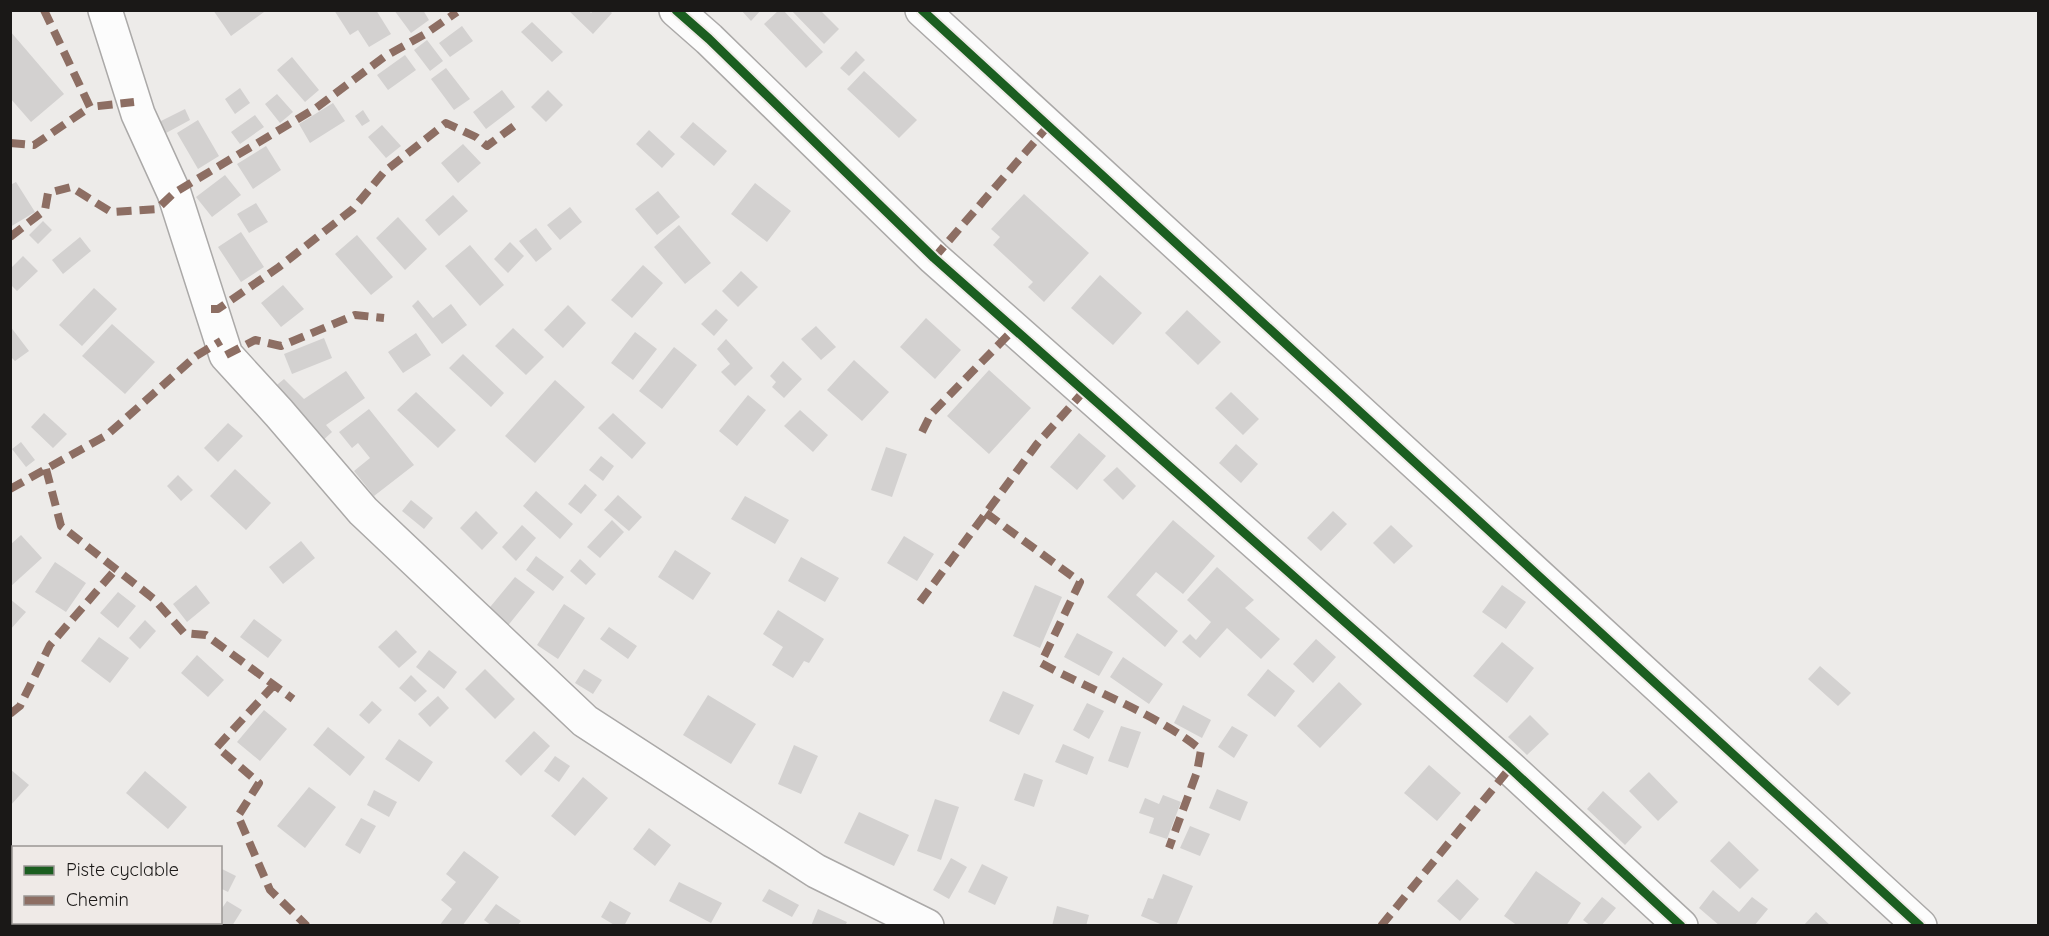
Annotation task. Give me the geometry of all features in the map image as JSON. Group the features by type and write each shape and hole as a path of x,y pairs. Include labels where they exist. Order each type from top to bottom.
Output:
{"street":[{"path":"105,10 138,114 174,193 226,356 363,510 585,721 816,871 927,926"},
{"path":"676,10 709,39 934,258 1501,760 1681,926"},
{"path":"922,10 1920,926"}],"building":[{"path":"213,10 263,10 264,12 231,36"},
{"path":"334,10 376,10 391,34 369,47 358,30 350,35"},
{"path":"394,10 423,10 429,20 411,33"},
{"path":"568,10 588,10 591,13 594,10 609,10 612,13 593,34"},
{"path":"741,10 761,10 751,21"},
{"path":"779,10 783,10 823,52 806,68 764,24"},
{"path":"791,10 820,10 839,29 824,44"},
{"path":"532,22 563,52 552,62 521,32"},
{"path":"462,26 473,41 450,57 439,43"},
{"path":"10,31 64,94 31,122 10,98"},
{"path":"427,40 443,61 430,71 414,50"},
{"path":"856,51 865,60 849,76 840,68"},
{"path":"405,55 416,70 388,90 377,75"},
{"path":"292,57 319,90 305,102 277,70"},
{"path":"446,68 470,99 454,110 431,79"},
{"path":"864,71 917,120 899,138 847,89"},
{"path":"240,88 250,103 235,114 225,99"},
{"path":"502,90 515,107 486,129 473,112"},
{"path":"548,90 563,105 546,122 531,107"},
{"path":"277,94 293,112 280,123 265,104"},
{"path":"333,103 345,121 310,143 299,124"},
{"path":"185,109 190,120 166,133 159,122"},
{"path":"363,110 370,121 362,126 355,116"},
{"path":"255,115 264,127 240,144 231,132"},
{"path":"198,120 219,156 198,169 177,133"},
{"path":"693,122 727,151 714,166 680,137"},
{"path":"382,125 401,146 386,158 368,137"},
{"path":"649,130 675,154 662,168 636,144"},
{"path":"463,144 481,163 458,183 441,163"},
{"path":"266,146 281,170 253,189 237,164"},
{"path":"225,175 241,195 212,217 196,197"},
{"path":"16,182 35,212 10,227 10,185"},
{"path":"755,183 791,211 767,242 731,214"},
{"path":"658,191 680,217 657,235 635,209"},
{"path":"1024,194 1089,253 1044,302 1028,287 1033,282 993,245 1000,237 991,229"},
{"path":"453,195 468,211 439,236 425,220"},
{"path":"256,203 268,222 249,233 237,214"},
{"path":"570,207 582,222 560,240 547,225"},
{"path":"398,217 427,249 405,270 376,238"},
{"path":"43,221 52,230 38,244 29,235"},
{"path":"679,225 711,263 685,284 654,247"},
{"path":"536,228 552,249 536,262 519,241"},
{"path":"241,232 264,267 241,282 218,247"},
{"path":"357,235 393,277 371,295 335,254"},
{"path":"80,237 91,251 63,274 52,260"},
{"path":"510,242 524,256 508,273 494,259"},
{"path":"470,245 504,285 480,306 445,266"},
{"path":"23,256 38,271 17,291 10,284 10,269"},
{"path":"643,265 663,283 632,318 611,300"},
{"path":"741,271 758,287 738,307 722,291"},
{"path":"1100,275 1142,313 1113,345 1071,308"},
{"path":"283,285 304,309 281,327 261,303"},
{"path":"94,288 117,309 82,346 59,325"},
{"path":"418,300 433,318 451,304 467,325 442,344 412,306"},
{"path":"568,305 586,323 563,348 544,330"},
{"path":"716,309 728,320 714,336 701,324"},
{"path":"1187,310 1221,342 1198,365 1165,333"},
{"path":"926,318 961,350 935,379 900,347"},
{"path":"112,324 155,362 125,394 82,356"},
{"path":"10,326 29,351 15,361 10,356"},
{"path":"816,326 836,347 821,360 801,339"},
{"path":"513,328 544,357 526,375 495,346"},
{"path":"635,332 657,349 633,380 611,363"},
{"path":"416,333 431,355 403,373 388,352"},
{"path":"324,338 332,358 292,374 284,354"},
{"path":"726,339 753,368 735,386 721,372 730,364 717,349"},
{"path":"674,347 697,365 662,409 639,391"},
{"path":"463,354 504,393 491,407 449,368"},
{"path":"854,360 889,392 862,421 827,390"},
{"path":"783,361 802,379 784,398 772,387 776,382 770,376"},
{"path":"989,370 1031,408 989,454 947,416"},
{"path":"346,371 365,398 326,425 332,432 320,443 272,389 284,379 304,399"},
{"path":"555,380 585,407 535,463 505,436"},
{"path":"416,392 456,430 438,448 397,410"},
{"path":"1231,392 1259,419 1243,435 1215,408"},
{"path":"748,395 766,410 737,446 719,431"},
{"path":"369,409 414,465 374,496 354,471 370,458 358,443 352,448 339,432"},
{"path":"800,410 828,435 813,452 784,426"},
{"path":"44,413 67,434 53,448 31,427"},
{"path":"613,413 646,443 632,459 598,428"},
{"path":"228,423 243,436 218,462 204,448"},
{"path":"1079,433 1106,456 1077,490 1050,467"},
{"path":"21,442 35,460 26,467 12,449"},
{"path":"1236,444 1258,464 1241,483 1219,463"},
{"path":"886,447 907,454 892,497 871,490"},
{"path":"601,456 614,466 603,481 589,470"},
{"path":"1117,467 1136,486 1123,500 1103,480"},
{"path":"235,469 271,503 246,530 210,496"},
{"path":"178,475 193,490 181,501 167,486"},
{"path":"585,484 597,495 581,514 568,504"},
{"path":"536,491 573,524 560,539 523,506"},
{"path":"618,495 642,517 629,531 604,510"},
{"path":"745,496 789,520 775,544 731,519"},
{"path":"411,500 433,518 424,529 402,511"},
{"path":"476,511 498,533 482,550 460,528"},
{"path":"1333,511 1347,524 1321,551 1307,538"},
{"path":"612,520 624,532 600,558 587,547"},
{"path":"1173,520 1215,556 1183,594 1156,572 1136,595 1178,631 1165,647 1107,597"},
{"path":"522,525 536,538 516,561 502,547"},
{"path":"1391,525 1413,546 1394,564 1373,543"},
{"path":"21,535 42,558 10,587 10,545"},
{"path":"904,536 934,554 917,581 887,563"},
{"path":"301,541 315,558 283,584 269,567"},
{"path":"675,550 711,573 693,600 658,577"},
{"path":"536,556 564,577 553,591 526,570"},
{"path":"801,557 839,578 825,602 788,581"},
{"path":"580,559 596,574 586,585 570,571"},
{"path":"55,562 86,583 66,612 35,592"},
{"path":"1217,567 1254,600 1245,608 1280,639 1261,659 1227,628 1200,658 1182,642 1190,634 1196,640 1211,622 1187,600"},
{"path":"515,577 535,592 506,628 486,612"},
{"path":"196,585 210,603 187,622 173,604"},
{"path":"1035,585 1062,597 1040,648 1013,636"},
{"path":"1502,585 1526,602 1506,629 1482,612"},
{"path":"118,592 136,606 118,628 100,613"},
{"path":"10,599 26,612 10,630"},
{"path":"564,604 585,618 558,659 537,645"},
{"path":"778,610 824,639 809,663 804,661 793,678 772,665 783,647 763,634"},
{"path":"254,619 282,640 268,658 240,637"},
{"path":"145,620 156,631 140,649 129,638"},
{"path":"609,627 637,646 628,659 600,639"},
{"path":"396,630 417,652 399,668 378,647"},
{"path":"1077,633 1113,652 1099,676 1064,657"},
{"path":"99,637 129,658 110,683 81,661"},
{"path":"1316,639 1336,657 1313,683 1293,664"},
{"path":"1502,642 1534,668 1507,703 1473,676"},
{"path":"429,650 457,672 444,689 416,667"},
{"path":"197,655 224,680 208,697 181,673"},
{"path":"1123,657 1163,684 1149,704 1110,677"},
{"path":"1820,666 1851,693 1838,706 1808,679"},
{"path":"485,669 515,699 495,719 465,689"},
{"path":"584,669 602,680 593,694 575,683"},
{"path":"1268,669 1295,691 1275,717 1247,695"},
{"path":"411,675 427,691 415,702 399,688"},
{"path":"1339,682 1362,704 1320,748 1297,726"},
{"path":"1003,691 1034,705 1019,735 989,721"},
{"path":"708,695 756,724 731,764 683,735"},
{"path":"438,696 449,708 430,727 418,714"},
{"path":"372,701 382,710 369,724 359,715"},
{"path":"1087,703 1104,711 1089,739 1073,730"},
{"path":"1183,705 1211,720 1202,738 1174,723"},
{"path":"264,710 287,729 260,761 237,742"},
{"path":"1530,715 1549,734 1527,755 1508,737"},
{"path":"1121,726 1141,732 1128,768 1108,761"},
{"path":"1232,726 1248,735 1234,758 1218,747"},
{"path":"328,727 365,757 350,776 313,745"},
{"path":"534,731 550,746 521,776 505,761"},
{"path":"399,739 433,762 419,782 385,759"},
{"path":"1063,744 1094,757 1087,775 1055,762"},
{"path":"794,745 818,756 801,794 778,784"},
{"path":"555,756 570,766 559,782 544,771"},
{"path":"1429,765 1461,793 1437,821 1404,793"},
{"path":"10,769 29,785 10,806"},
{"path":"145,771 187,807 168,829 126,793"},
{"path":"1649,772 1678,802 1658,821 1629,791"},
{"path":"1024,773 1043,780 1034,807 1014,800"},
{"path":"583,777 608,798 575,836 551,816"},
{"path":"309,787 336,807 305,848 277,826"},
{"path":"1217,789 1248,802 1240,821 1209,808"},
{"path":"374,790 397,802 389,817 367,805"},
{"path":"1603,791 1642,827 1625,845 1587,809"},
{"path":"1163,795 1181,802 1167,839 1149,833 1154,818 1139,813 1145,798 1159,804"},
{"path":"935,799 959,807 941,860 917,851"},
{"path":"859,812 909,835 894,866 844,843"},
{"path":"361,818 376,826 360,854 345,845"},
{"path":"1190,826 1210,834 1200,856 1180,848"},
{"path":"649,828 671,845 655,866 633,849"},
{"path":"1729,841 1759,870 1740,889 1710,861"},
{"path":"464,851 499,877 462,926 439,926 452,909 441,900 456,882 446,874"},
{"path":"951,858 967,867 949,899 933,890"},
{"path":"982,864 1008,877 995,905 968,892"},
{"path":"222,869 236,876 228,892 222,889"},
{"path":"1536,871 1581,903 1566,926 1518,926 1504,916"},
{"path":"1163,874 1193,886 1176,926 1165,926 1141,916 1148,898 1153,899"},
{"path":"1457,879 1479,899 1460,921 1437,901"},
{"path":"679,882 722,903 711,923 669,901"},
{"path":"769,889 799,905 792,917 762,901"},
{"path":"1713,890 1739,912 1752,897 1768,909 1754,926 1720,926 1699,908"},
{"path":"1602,897 1616,908 1601,926 1591,926 1583,920"},
{"path":"227,901 242,910 232,926 211,926 222,924 222,908"},
{"path":"610,901 631,913 624,926 616,926 601,917"},
{"path":"496,904 521,921 517,926 492,926 484,920"},
{"path":"1057,906 1089,915 1086,926 1052,926"},
{"path":"818,909 847,922 845,926 811,926"},
{"path":"1816,912 1831,926 1803,926"}],"marked path":[{"path":"44,10 90,107 134,102"},
{"path":"10,237 45,210 48,193 71,187 111,212 157,209 174,193 316,108 384,57 425,34 457,12"},
{"path":"10,143 34,145 90,107"},
{"path":"211,309 218,309 279,267 353,209 384,172 446,123 476,137 487,146 514,126"},
{"path":"934,258 1049,125"},
{"path":"226,355 255,340 281,346 355,315 384,318"},
{"path":"922,432 931,414 1014,329"},
{"path":"10,489 107,435 196,356 221,341"},
{"path":"920,602 1037,444 1084,391"},
{"path":"46,469 61,526 154,599 184,633 206,635 293,699"},
{"path":"986,513 1080,582 1041,663 1145,714 1201,750 1197,772 1169,848"},
{"path":"10,714 20,706 50,645 116,569"},
{"path":"274,685 217,747 259,783 238,816 270,890 307,926"},
{"path":"1381,926 1510,768"}],"cycle path":[{"path":"676,10 709,39 934,258 1510,768 1681,926"},
{"path":"922,10 1920,926"}]}
